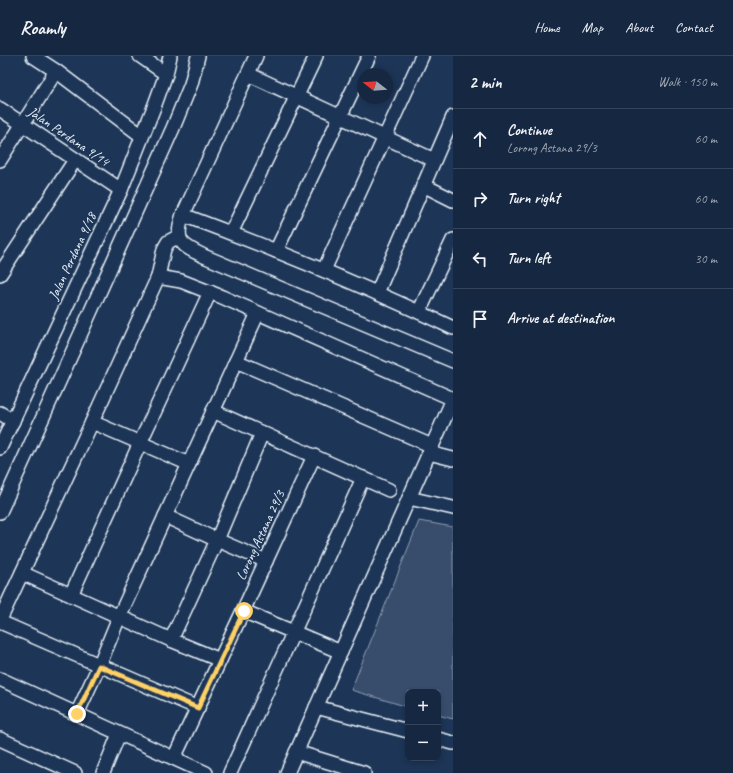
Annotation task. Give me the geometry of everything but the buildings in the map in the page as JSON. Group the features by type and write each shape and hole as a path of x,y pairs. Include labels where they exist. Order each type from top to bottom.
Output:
{"street":[{"path":"34,56 142,136"},
{"path":"140,56 166,74"},
{"name":"Jalan Perdana 9/18","path":"0,448 121,190 166,74 170,56"},
{"path":"0,512 173,128 190,84 198,56"},
{"path":"256,56 183,215 179,236 182,244 206,257 453,361"},
{"path":"231,233 316,56"},
{"path":"276,251 369,56"},
{"path":"324,270 422,56"},
{"path":"0,160 56,71"},
{"path":"248,74 434,160"},
{"name":"Jalan Perdana 9/14","path":"0,109 121,190"},
{"path":"377,292 453,117"},
{"path":"0,274 75,160"},
{"path":"423,185 453,200"},
{"path":"183,215 377,292 453,328"},
{"path":"179,236 168,242 164,249 158,277 0,621 99,666 198,708"},
{"path":"419,312 453,240"},
{"path":"158,277 181,281 210,292 453,399 287,773"},
{"path":"71,595 210,292"},
{"path":"77,714 119,617 258,313"},
{"path":"236,361 453,459"},
{"path":"213,411 389,490"},
{"path":"0,413 12,421"},
{"path":"92,422 189,464"},
{"path":"171,640 217,540 262,433"},
{"name":"Lorong Astana 29/3","path":"174,758 244,611 314,456"},
{"path":"230,773 363,478"},
{"path":"409,498 453,508"},
{"path":"165,516 266,561"},
{"path":"22,573 171,640 220,660"},
{"path":"244,611 341,652"},
{"path":"0,679 206,773"},
{"path":"316,707 405,730"},
{"path":"103,773 119,734"},
{"path":"0,739 75,773"},
{"path":"441,741 453,744"},
{"path":"296,752 364,773"}],"shaded area":[{"path":"419,521 453,527 453,719 441,716 441,689 405,689 405,706 351,690"}],"route":[{"path":"77,714 99,666 198,708 244,611"}]}
